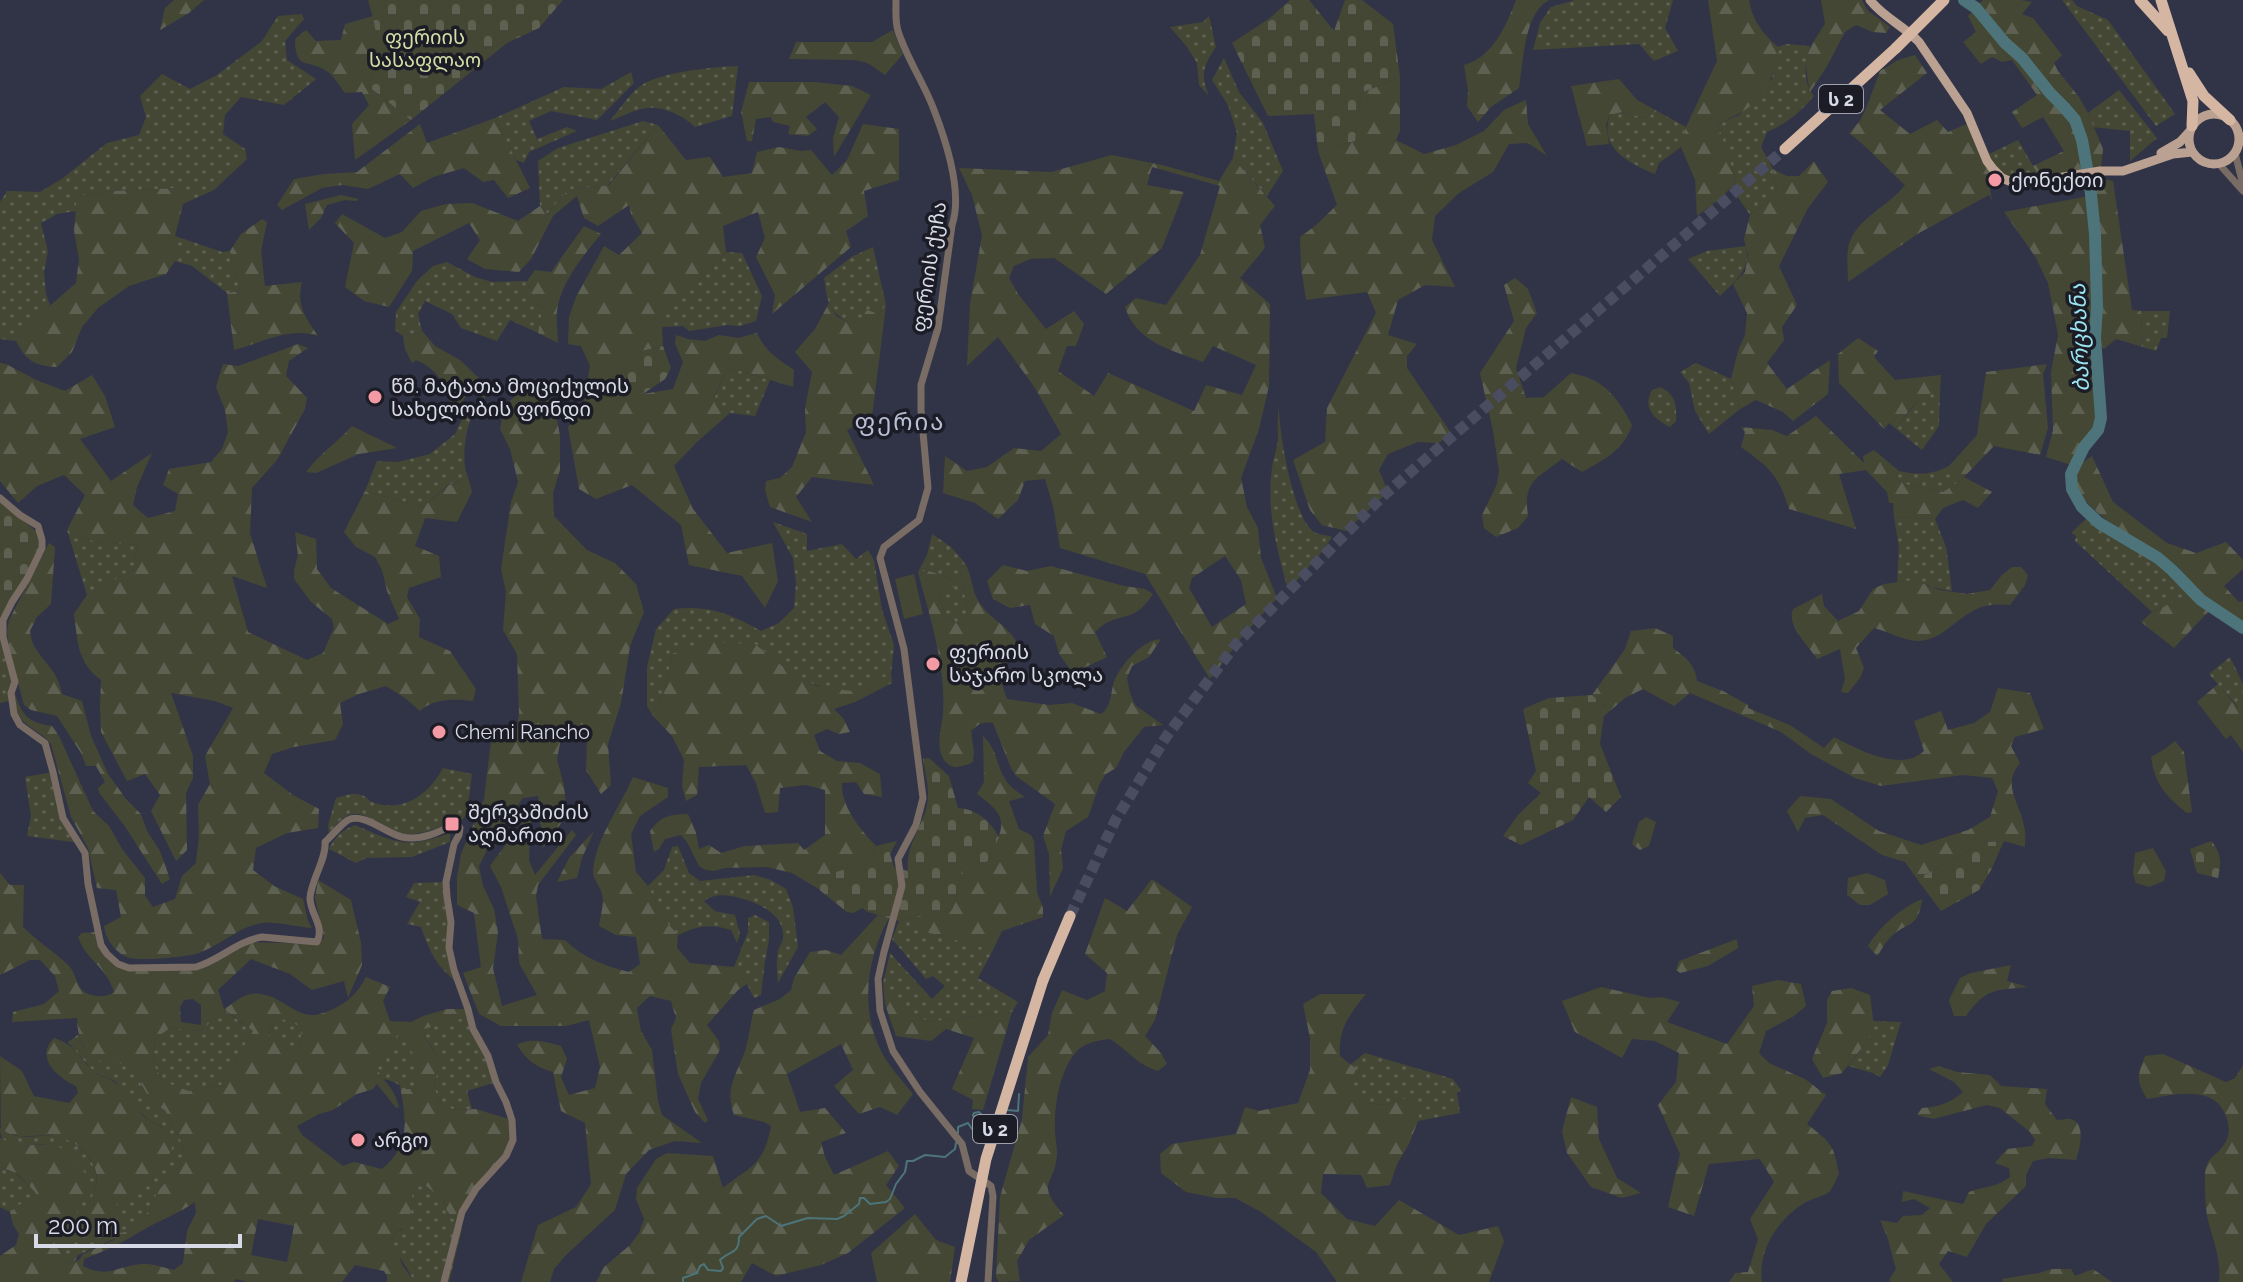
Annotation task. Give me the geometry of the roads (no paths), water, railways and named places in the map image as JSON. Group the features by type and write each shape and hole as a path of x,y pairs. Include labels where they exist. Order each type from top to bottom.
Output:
{"highway":[{"name":"ს 2","path":"1785,149 1944,0"},
{"path":"2140,0 2171,35"},
{"path":"2161,0 2193,101 2191,129"},
{"path":"2167,0 2171,35"},
{"path":"2182,63 2204,96 2230,120"},
{"name":"ს 2","path":"961,1282 986,1159 1043,980 1070,916"}],"main road":[{"path":"1870,0 1919,42 1967,113 1987,161 2002,178 2014,183 2026,183 2100,171 2123,171 2173,154 2192,152"},
{"path":"2123,171 2180,142 2199,118 2210,114 2221,115 2237,128 2239,138 2235,153 2219,164 2203,162 2192,152 2189,142 2191,129"}],"street":[{"name":"ფერიის ქუჩა","path":"896,0 897,27 934,109 956,193 938,328 921,385 928,488 919,520 884,547 880,558 904,649 923,798 916,825 898,859 902,886 878,979 880,1011 893,1051 920,1092 959,1140 969,1171 991,1186 988,1282"},
{"path":"2235,153 2243,188"},
{"path":"2219,164 2243,188"},
{"path":"0,498 38,526 42,540 37,559 3,620 3,637 15,682 11,693 14,714 17,722 45,743 63,818 85,853 96,932 107,954 118,964 129,968 196,967 252,939 262,937 317,942 320,928 310,900 317,871 327,846 325,842 347,820 364,820 402,837 432,835 456,823 460,828 446,882 451,922 449,948 473,1029 488,1056 506,1102 512,1120 513,1140 506,1156 476,1189 462,1212 444,1282"}],"waterway":[{"name":"ბარცხანა","path":"1964,0 1976,8 2075,120 2082,140 2095,234 2095,337 2101,418 2098,430 2084,447 2071,474 2072,489 2082,507 2099,523 2158,558 2201,600 2243,628"},
{"path":"1007,1110 1018,1111 1019,1094"},
{"path":"958,1133 958,1127 968,1123 972,1129 976,1128 974,1113 996,1116"},
{"path":"683,1282 683,1278 697,1273 704,1264 708,1270 721,1271 720,1260 736,1250 739,1237 757,1219 766,1216 781,1226 808,1218 837,1219 859,1204 860,1198 870,1204 886,1202 905,1172 907,1161 925,1155 945,1157 959,1142"}],"tunnel":[{"path":"1070,916 1116,819 1166,737 1236,644 1384,495 1785,149"}],"place":[{"name":"ქონექთი","path":"1995,180"},
{"name":"წმ. მატათა მოციქულის სახელობის ფონდი","path":"375,397"},
{"name":"ფერიის საჯარო სკოლა","path":"933,664"},
{"name":"Chemi Rancho","path":"439,732"},
{"name":"შერვაშიძის აღმართი","path":"452,824"},
{"name":"არგო","path":"358,1140"}],"district":[{"name":"ფერია","path":"900,421"}],"park label":[{"name":"ფერიის სასაფლაო","path":"425,48"}]}
